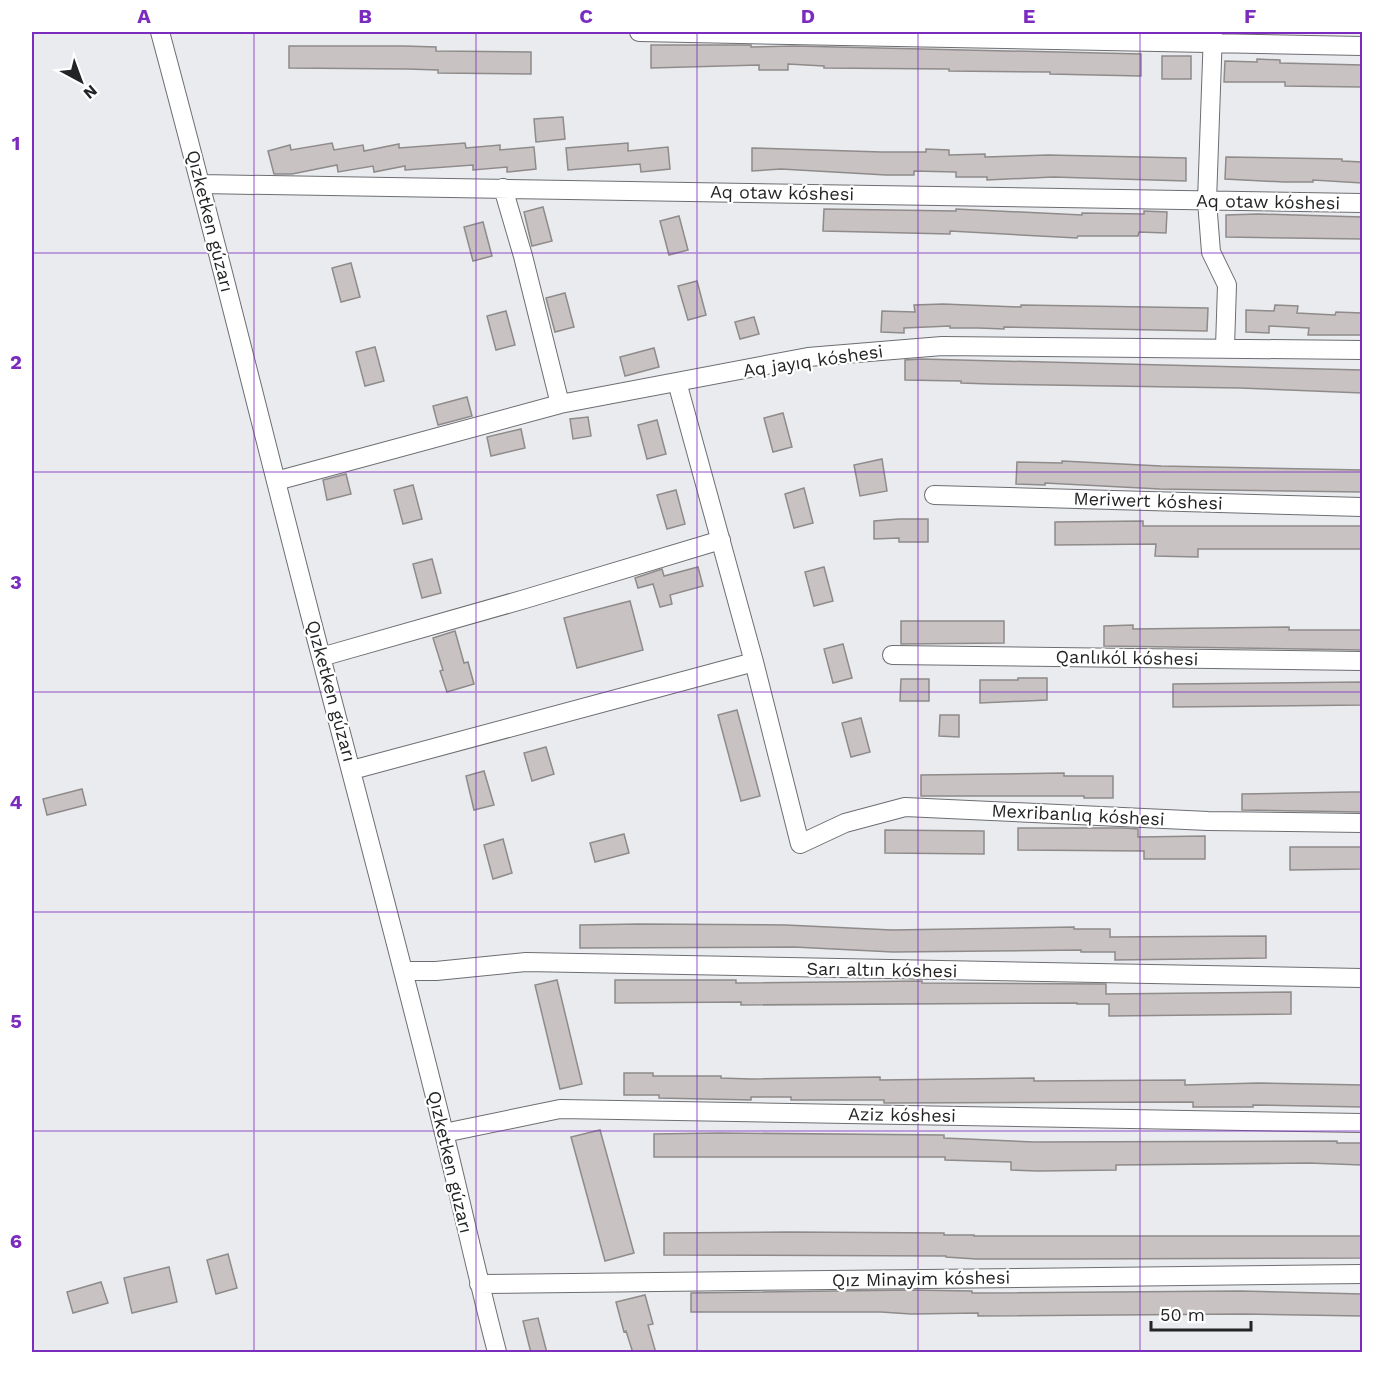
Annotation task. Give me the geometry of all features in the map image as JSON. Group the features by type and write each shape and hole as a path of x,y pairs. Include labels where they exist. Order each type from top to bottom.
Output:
{"street":[{"name":"Qızketken gúzarı","path":"160,32 352,770 497,1353"},
{"path":"639,32 1214,37 1362,46"},
{"path":"1214,37 1207,201 1211,252 1227,285 1225,347"},
{"name":"Aq otaw kóshesi","path":"201,184 1362,203"},
{"path":"503,188 523,256 560,404"},
{"name":"Aq jayıq kóshesi","path":"276,481 560,404 808,357 942,346 1362,350"},
{"path":"352,770 754,662 677,382"},
{"name":"Meriwert kóshesi","path":"934,495 1362,507"},
{"path":"321,657 721,540"},
{"name":"Qanlıkól kóshesi","path":"892,655 1362,661"},
{"name":"Mexribanlıq kóshesi","path":"754,662 800,844 845,823 905,807 1208,821 1362,823"},
{"name":"Sarı altın kóshesi","path":"403,971 436,971 526,962 1362,978"},
{"name":"Aziz kóshesi","path":"444,1133 560,1109 1362,1123"},
{"name":"Qız Minayim kóshesi","path":"479,1284 1362,1274"}],"building":[{"path":"651,45 751,45 751,47 1141,54 1141,76 949,71 949,69 824,68 824,66 788,64 788,70 759,70 759,65 651,68"},
{"path":"289,46 404,46 436,47 436,51 531,52 531,74 438,73 438,70 407,69 289,68"},
{"path":"1162,56 1191,56 1191,79 1162,79"},
{"path":"1257,59 1280,60 1280,63 1362,65 1362,87 1285,86 1285,82 1224,82 1225,61 1257,62"},
{"path":"563,117 565,139 536,142 534,119"},
{"path":"332,143 334,150 363,145 364,151 399,144 399,148 465,143 466,148 500,145 500,150 534,147 536,169 507,172 507,167 473,170 473,165 405,170 405,166 374,172 373,166 338,172 337,165 292,174 274,174 268,151 290,145 291,150"},
{"path":"628,143 628,151 668,147 670,169 641,172 640,164 568,170 566,148"},
{"path":"752,148 882,152 926,152 926,149 949,150 949,155 985,154 985,157 1048,155 1186,158 1186,181 1053,177 987,180 987,177 956,177 956,172 914,171 914,175 886,175 781,169 752,171"},
{"path":"1226,157 1342,159 1342,161 1362,162 1362,183 1225,179"},
{"path":"543,207 552,241 532,246 524,212"},
{"path":"824,209 956,211 956,209 1082,215 1082,213 1167,212 1166,233 1139,232 1138,236 1078,236 1077,238 950,231 950,234 823,231"},
{"path":"1226,215 1362,217 1362,239 1226,237"},
{"path":"679,216 688,250 669,255 660,221"},
{"path":"483,222 492,256 473,261 464,227"},
{"path":"351,263 360,297 341,302 332,268"},
{"path":"697,281 706,315 688,320 678,286"},
{"path":"565,293 574,327 555,332 546,298"},
{"path":"914,305 1021,307 1021,305 1208,308 1207,331 950,328 950,326 904,328 904,333 881,332 882,311 915,312"},
{"path":"1275,305 1298,306 1297,313 1335,315 1336,312 1362,313 1362,335 1308,335 1309,328 1269,326 1269,333 1246,332 1246,310 1274,311"},
{"path":"506,311 515,345 496,350 487,316"},
{"path":"754,317 759,334 740,339 735,322"},
{"path":"375,347 384,381 365,386 356,352"},
{"path":"654,348 659,367 625,376 620,357"},
{"path":"905,360 1362,370 1362,393 905,380"},
{"path":"467,397 472,416 438,425 433,406"},
{"path":"783,413 792,447 773,452 764,418"},
{"path":"588,417 591,436 573,439 570,419"},
{"path":"657,420 666,454 647,459 638,425"},
{"path":"521,429 525,448 491,456 487,437"},
{"path":"882,459 887,491 860,496 854,465"},
{"path":"1062,461 1161,466 1362,470 1362,492 1016,484 1017,462 1062,463"},
{"path":"346,474 351,494 327,500 323,480"},
{"path":"413,485 422,519 403,524 394,490"},
{"path":"804,488 813,523 794,528 785,494"},
{"path":"676,490 685,524 667,529 657,495"},
{"path":"928,519 928,542 899,542 899,538 874,539 874,521"},
{"path":"1143,521 1143,526 1362,526 1362,549 1198,549 1198,557 1155,556 1156,544 1055,545 1055,522"},
{"path":"432,559 441,593 422,598 413,564"},
{"path":"698,567 703,586 670,595 672,604 660,607 653,584 638,588 635,578 662,569 664,576"},
{"path":"824,567 833,601 814,606 805,572"},
{"path":"630,601 643,650 577,668 564,618"},
{"path":"901,621 1004,621 1004,643 901,644"},
{"path":"1133,625 1133,629 1289,627 1289,630 1362,630 1362,650 1104,646 1104,626"},
{"path":"455,631 464,663 468,662 474,684 447,692 433,638"},
{"path":"843,644 852,678 833,683 824,649"},
{"path":"1018,678 1047,678 1047,700 980,703 980,680 1018,680"},
{"path":"901,679 929,679 929,701 900,701"},
{"path":"1362,682 1362,705 1173,707 1173,684"},
{"path":"737,710 760,796 741,801 718,715"},
{"path":"940,715 959,715 959,737 939,736"},
{"path":"861,718 870,752 851,757 842,723"},
{"path":"546,747 554,774 532,781 524,753"},
{"path":"484,771 494,805 474,810 466,776"},
{"path":"1064,773 1064,776 1113,776 1113,798 921,796 921,775"},
{"path":"82,789 86,805 47,815 43,799"},
{"path":"1362,792 1362,812 1242,810 1242,794"},
{"path":"1018,828 1124,828 1138,829 1138,837 1205,836 1205,859 1144,859 1144,851 1018,850"},
{"path":"885,830 984,831 984,854 885,853"},
{"path":"624,834 629,853 595,862 590,843"},
{"path":"503,839 512,873 493,879 484,845"},
{"path":"1290,847 1362,847 1362,869 1290,870"},
{"path":"580,925 786,925 892,930 1074,927 1074,929 1110,929 1110,937 1266,936 1266,958 1115,960 1115,952 1081,952 1081,950 893,952 794,947 580,948"},
{"path":"557,980 582,1084 560,1089 535,985"},
{"path":"615,980 736,980 736,983 922,981 922,983 1106,984 1106,994 1291,992 1291,1014 1109,1016 1109,1004 1077,1003 741,1005 741,1002 615,1003"},
{"path":"624,1073 751,1079 1034,1078 1034,1081 1185,1080 1185,1085 1258,1083 1362,1085 1362,1107 1253,1105 1253,1107 1193,1107 1193,1102 884,1103 884,1100 791,1100 791,1097 751,1097 751,1100 659,1098 659,1095 624,1095"},
{"path":"600,1130 634,1253 605,1261 571,1137"},
{"path":"654,1134 944,1135 944,1138 1034,1142 1337,1141 1337,1143 1362,1143 1362,1165 1308,1163 1116,1165 1116,1170 1038,1171 1011,1170 1011,1162 945,1160 945,1157 654,1157"},
{"path":"664,1233 944,1233 944,1235 974,1236 1362,1236 1362,1258 976,1259 946,1256 664,1255"},
{"path":"228,1254 237,1288 216,1294 207,1260"},
{"path":"169,1267 177,1302 132,1313 124,1278"},
{"path":"101,1282 108,1303 73,1313 67,1292"},
{"path":"972,1291 972,1293 1240,1291 1362,1294 1362,1316 1243,1314 978,1316 978,1313 691,1312 691,1293"},
{"path":"645,1295 653,1324 648,1325 656,1353 633,1353 626,1331 624,1332 616,1302"},
{"path":"538,1318 547,1353 531,1353 523,1321"}]}
